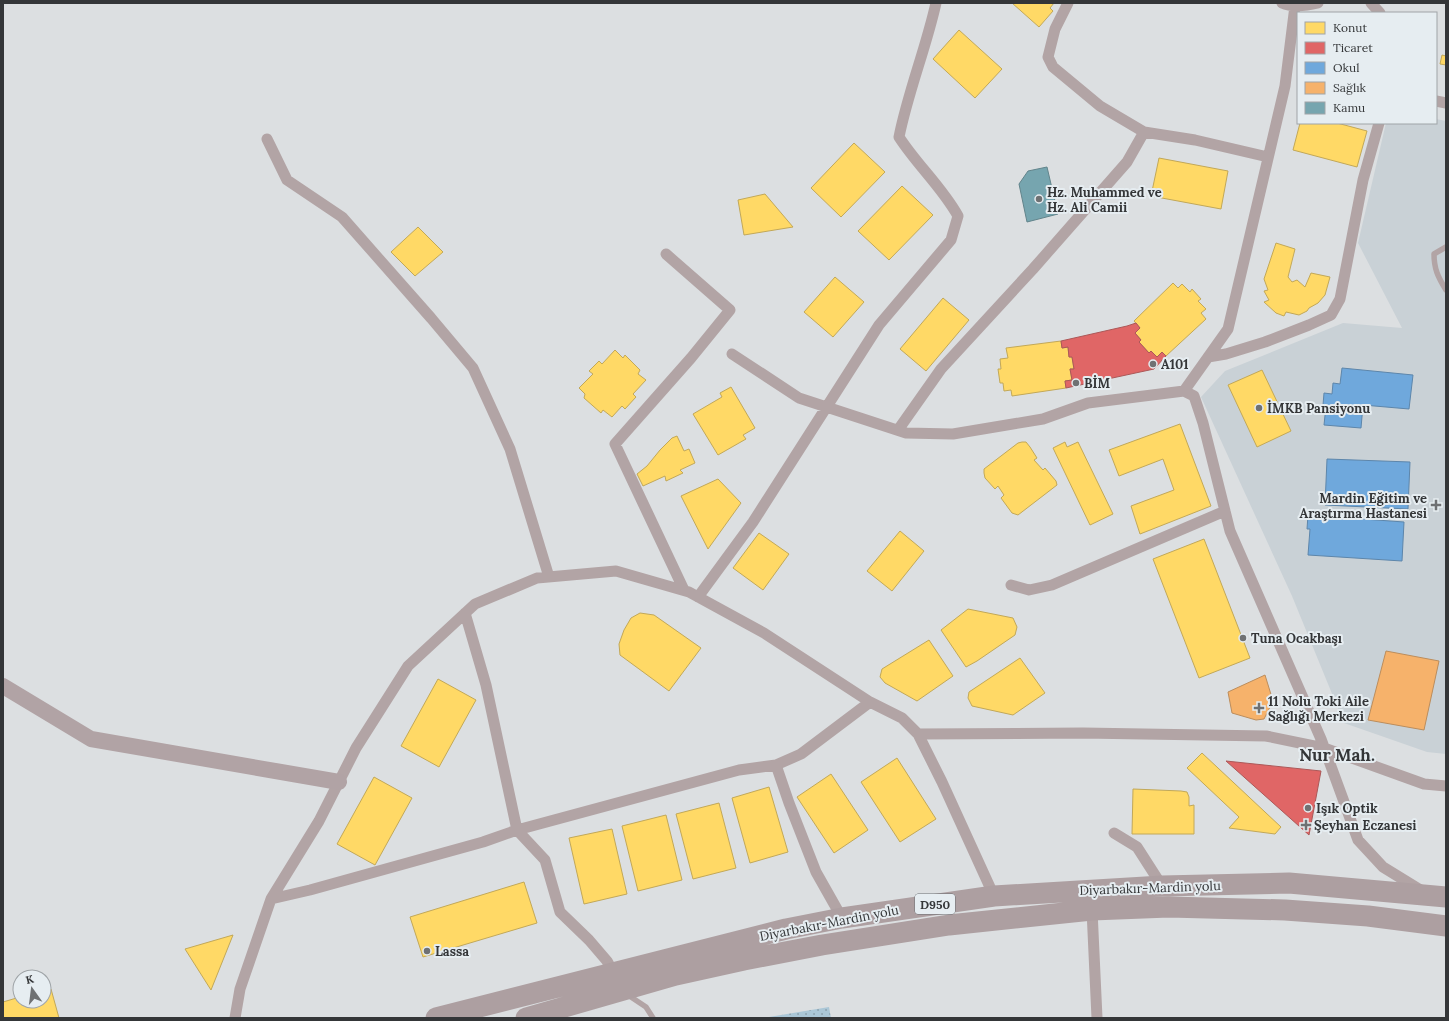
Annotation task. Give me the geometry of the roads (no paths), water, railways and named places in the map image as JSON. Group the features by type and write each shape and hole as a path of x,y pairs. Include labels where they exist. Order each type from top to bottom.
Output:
{"highway":[{"name":"Diyarbakır-Mardin yolu","path":"526,1018 617,982 786,929 842,918 994,896 1162,886 1289,883 1437,895"},
{"name":"Diyarbakır-Mardin yolu","path":"436,1018 617,982 691,972 822,945 949,925 1092,910 1169,907 1286,910 1368,916 1446,926"}],"street":[{"path":"698,597 753,522 879,325 951,240 958,216 949,200 911,155 899,137 936,3"},
{"path":"1068,3 1055,29 1048,56 1053,67 1100,106 1144,132 1195,140 1268,157"},
{"path":"1282,3 1289,6 1318,3"},
{"path":"1371,3 1379,12"},
{"path":"1184,391 1228,329 1285,86 1295,6"},
{"path":"1208,358 1265,342 1330,315 1340,299 1363,180 1379,124"},
{"path":"898,430 941,369 1033,269 1127,162 1144,132"},
{"path":"267,138 287,180 342,217 473,368 510,450 549,577"},
{"path":"666,254 730,310 691,358 615,444 684,590"},
{"path":"732,354 798,398 906,433 953,434 1044,419 1088,403 1184,391 1194,396 1230,531 1324,748 1358,840 1383,867 1437,895"},
{"path":"1011,585 1029,590 1052,584 1225,511"},
{"path":"234,1018 240,989 271,899 319,821 356,748 408,666 475,604 537,578 616,571 684,590 764,633 870,702 902,718 918,734 942,782 994,896"},
{"path":"465,613 486,685 517,830 545,860 560,912 589,940 607,962 617,982"},
{"path":"3,686 91,739 339,782"},
{"path":"271,899 310,890 483,842 517,830 739,770 776,765 801,754 870,702"},
{"path":"918,734 1083,733 1266,736 1324,748 1424,784 1446,786"},
{"path":"776,765 816,872 842,918"},
{"path":"1114,833 1137,847 1162,886"},
{"path":"1092,910 1097,1018"}],"lane":[{"path":"1446,247 1434,254 1434,265 1439,280 1446,290"},
{"path":"617,982 646,1007 653,1018"}],"place":[{"name":"Hz. Muhammed ve Hz. Ali Camii","path":"1039,199"},
{"name":"A101","path":"1153,364"},
{"name":"BİM","path":"1076,383"},
{"name":"İMKB Pansiyonu","path":"1259,408"},
{"name":"Mardin Eğitim ve Araştırma Hastanesi","path":"1436,505"},
{"name":"Tuna Ocakbaşı","path":"1243,638"},
{"name":"11 Nolu Toki Aile Sağlığı Merkezi","path":"1259,708"},
{"name":"Işık Optik","path":"1308,808"},
{"name":"Şeyhan Eczanesi","path":"1306,825"},
{"name":"Lassa","path":"427,951"}],"district":[{"name":"Nur Mah.","path":"1337,755"}]}
